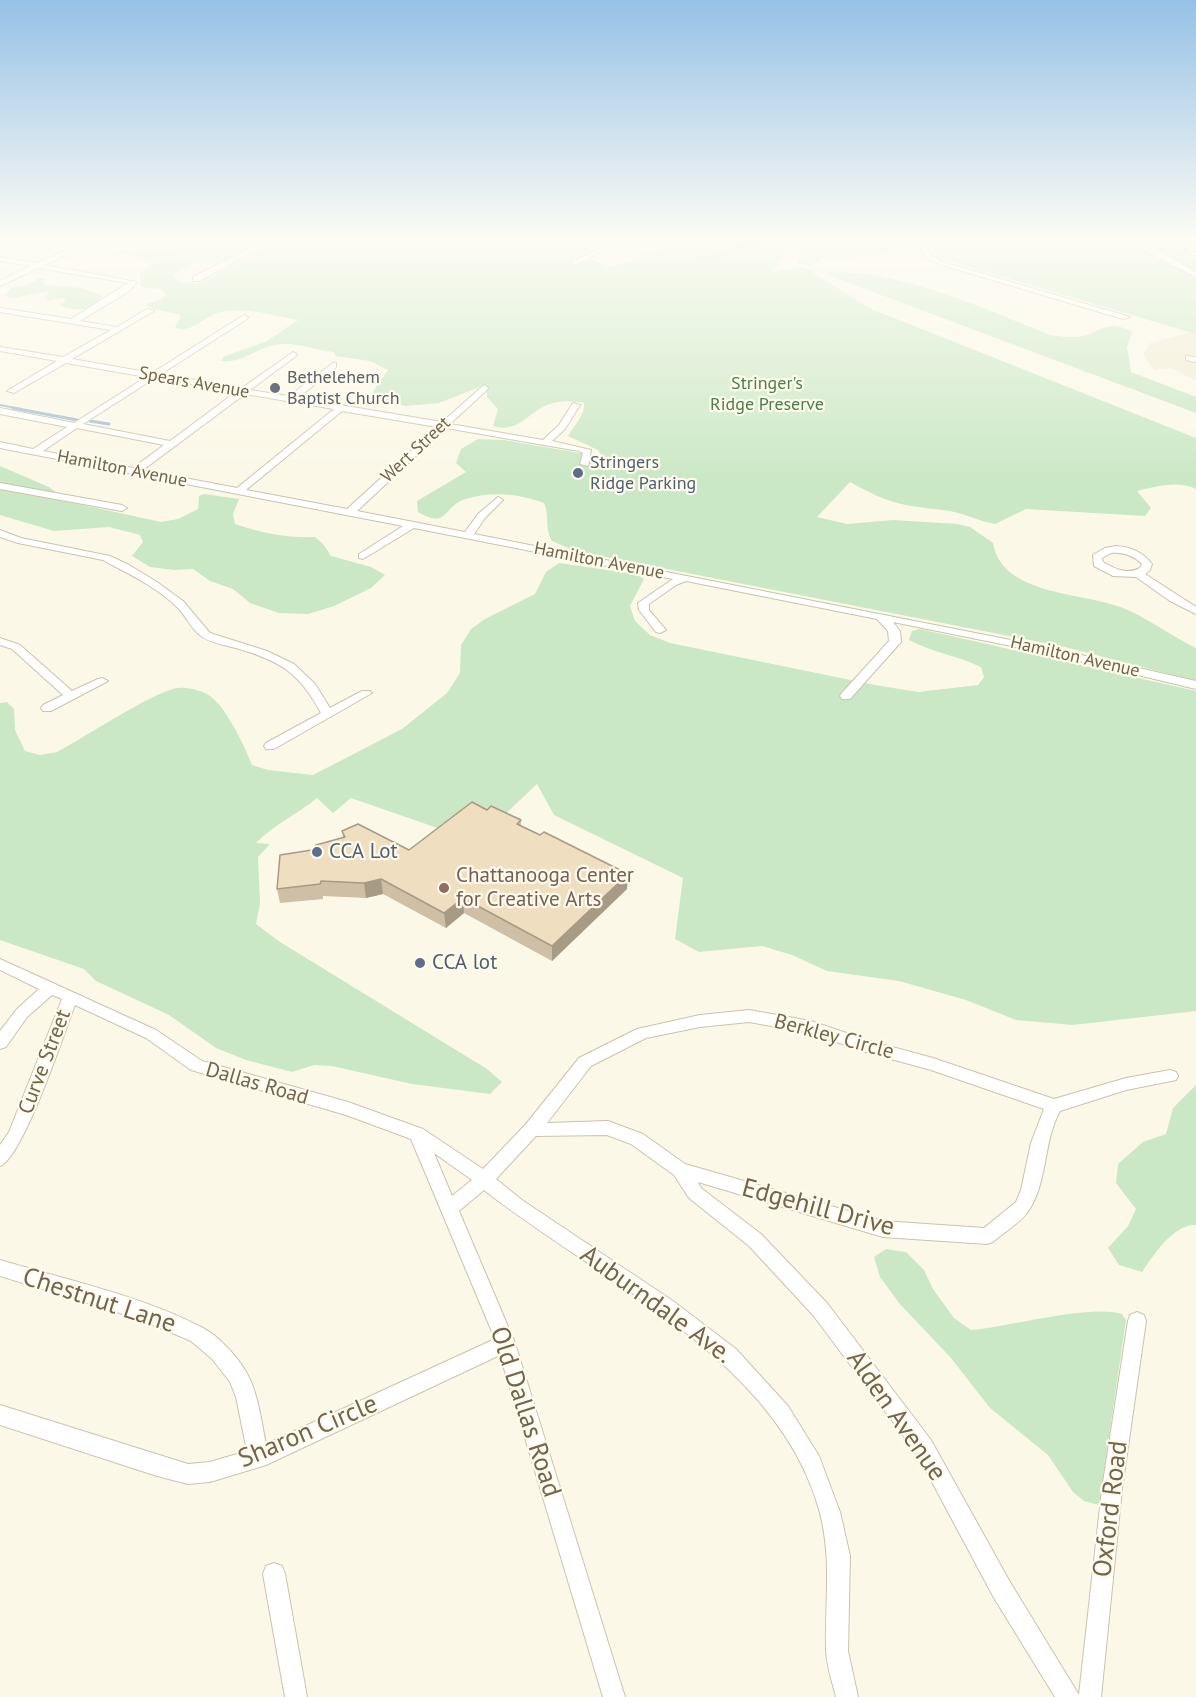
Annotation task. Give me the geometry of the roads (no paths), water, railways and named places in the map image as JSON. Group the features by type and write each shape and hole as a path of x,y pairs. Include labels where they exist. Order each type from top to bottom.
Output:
{"street":[{"path":"49,318 117,329"},
{"path":"72,322 78,318"},
{"path":"11,391 137,318"},
{"path":"34,452 242,318"},
{"name":"Spears Avenue","path":"0,349 545,443 588,452 585,464"},
{"path":"134,472 294,354"},
{"path":"290,400 333,365"},
{"name":"Wert Street","path":"349,513 484,388"},
{"path":"545,443 562,427 576,405"},
{"path":"238,492 339,409"},
{"path":"0,411 172,444"},
{"name":"Hamilton Avenue","path":"0,446 881,617 1046,650 1196,685"},
{"path":"0,486 122,508"},
{"path":"468,536 481,516 498,500"},
{"path":"363,556 412,525"},
{"path":"0,533 18,540 106,558 119,565 180,603 206,635 262,653 291,666 311,686 327,714"},
{"path":"1138,574 1196,611"},
{"path":"660,630 644,610 643,603 672,583 684,578"},
{"path":"846,696 895,642 894,629 881,617"},
{"path":"0,641 16,647 71,696"},
{"path":"47,708 102,681"},
{"path":"270,746 366,693"},
{"name":"Dallas Road","path":"0,964 151,1034 197,1066 348,1109 417,1134 484,1180"},
{"path":"0,1043 22,1013 51,987"},
{"name":"Curve Street","path":"0,1159 16,1135 71,996"},
{"name":"Berkley Circle","path":"450,1208 484,1180 532,1129 585,1062 642,1033 700,1021 749,1016 811,1027 869,1047 917,1059 1054,1107"},
{"path":"1054,1107 1126,1084 1170,1076"},
{"name":"Edgehill Drive","path":"680,1170 883,1229 987,1236 1022,1207 1030,1190 1039,1143 1047,1119 1054,1107"},
{"path":"532,1129 608,1128 637,1139 680,1170"},
{"name":"Old Dallas Road","path":"417,1134 506,1343 614,1697"},
{"name":"Alden Avenue","path":"680,1170 695,1193 755,1240 820,1309 924,1447 1002,1590 1068,1697"},
{"name":"Auburndale Ave.","path":"484,1180 516,1205 666,1307 729,1355 782,1413 812,1463 830,1512 839,1556 837,1651 847,1697"},
{"name":"Chestnut Lane","path":"0,1268 142,1311 198,1335 219,1353 238,1376 246,1397 259,1458"},
{"name":"Oxford Road","path":"1089,1697 1112,1489 1137,1321"},
{"name":"Sharon Circle","path":"0,1415 157,1466 188,1474 210,1472 259,1458 506,1343"},
{"path":"274,1574 292,1695"}],"waterway":[{"path":"0,405 21,409"},
{"path":"13,408 77,420"},
{"path":"90,421 109,424"}],"place":[{"name":"Bethelehem Baptist Church","path":"275,388"},
{"name":"Stringers Ridge Parking","path":"578,473"},
{"name":"CCA Lot","path":"317,852"},
{"name":"Chattanooga Center for Creative Arts","path":"444,888"},
{"name":"CCA lot","path":"420,963"}],"park label":[{"name":"Stringer's Ridge Preserve","path":"767,394"}]}
